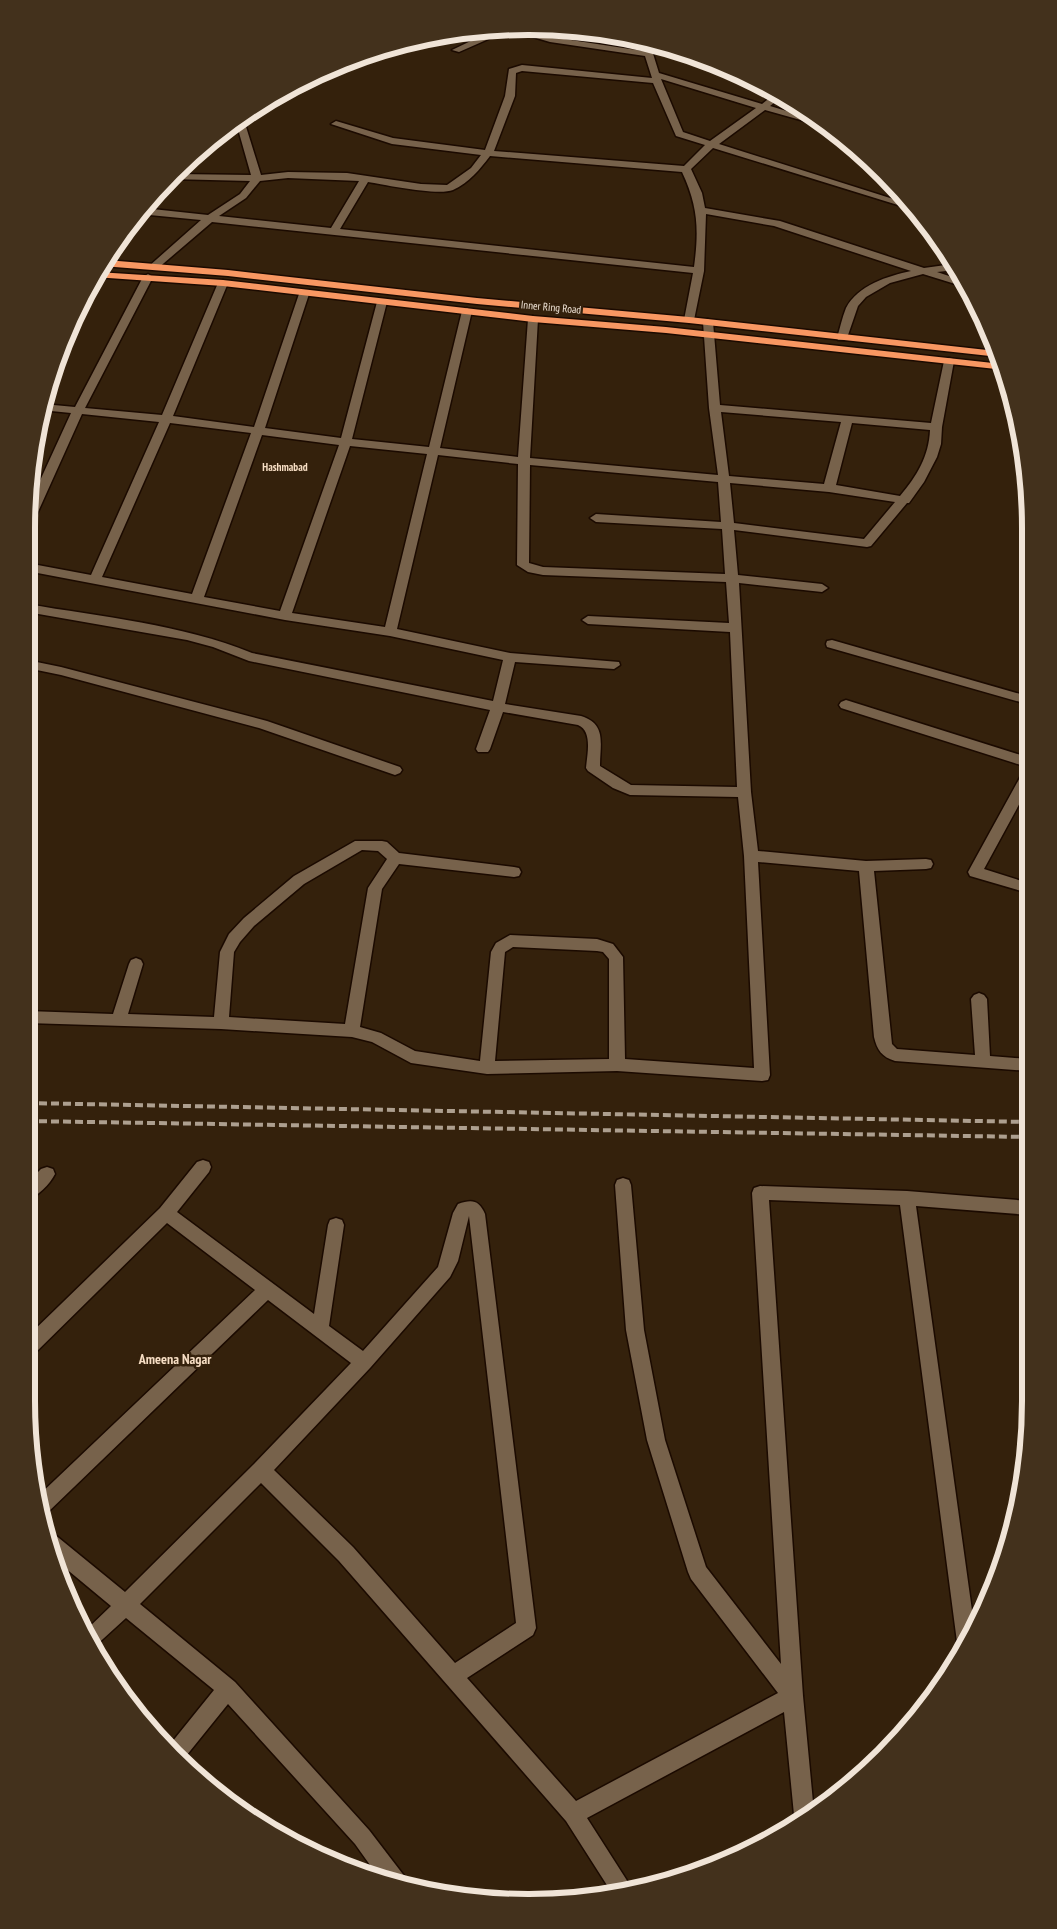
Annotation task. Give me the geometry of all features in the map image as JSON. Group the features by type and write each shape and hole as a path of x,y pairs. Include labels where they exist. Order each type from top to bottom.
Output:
{"highway":[{"name":"Inner Ring Road","path":"112,264 304,294 533,319 842,338 989,353"},
{"name":"Inner Ring Road","path":"106,274 151,272 228,273 477,301 689,320 708,329 994,366"}],"street":[{"path":"537,35 550,39 648,54"},
{"path":"456,50 486,37"},
{"path":"647,50 679,134 901,205"},
{"path":"183,177 258,178 288,175 365,178 421,188 449,188 460,182 474,170 488,153 510,96 512,71 522,68 657,78 806,120"},
{"path":"336,124 392,141 488,153 686,169 712,144 773,100"},
{"path":"242,127 258,178"},
{"path":"686,169 699,199 700,210 699,272 689,320"},
{"path":"36,504 78,411 151,272 210,218 243,196 258,178"},
{"path":"334,232 365,178"},
{"path":"700,210 776,223 956,282"},
{"path":"149,213 699,272"},
{"path":"842,338 852,306 860,297 872,289 920,271 947,268"},
{"path":"95,580 223,283"},
{"path":"197,599 258,431 304,294"},
{"path":"285,616 346,442 382,302"},
{"path":"390,632 468,311"},
{"path":"533,319 524,460 522,562 527,568 542,572 731,578 822,588"},
{"path":"35,1017 221,1023 352,1032 376,1037 411,1057 487,1068 616,1065 762,1075 751,856 744,792 736,628 724,479 708,329"},
{"path":"596,518 728,526 865,544 871,541 905,500 918,482 931,457 935,444 936,427 949,360"},
{"path":"50,408 166,418 346,442 621,471 829,488 905,500"},
{"path":"715,408 936,427"},
{"path":"829,488 847,419"},
{"path":"35,569 285,616 390,632 510,657 614,665"},
{"path":"35,609 187,636 217,644 258,659 313,671 368,679 498,707 581,721 588,724 594,732 593,768 618,785 630,790 744,792"},
{"path":"588,620 736,628"},
{"path":"832,644 1022,699"},
{"path":"483,749 498,707 510,657"},
{"path":"35,666 262,724 395,770"},
{"path":"846,706 1022,760"},
{"path":"1022,792 975,872 1022,886"},
{"path":"221,1023 227,952 234,938 249,922 299,880 360,845 382,846 395,858 514,872"},
{"path":"751,856 866,866 926,864"},
{"path":"352,1032 375,888 395,858"},
{"path":"866,866 882,1037 883,1044 888,1052 895,1055 1022,1065"},
{"path":"487,1068 498,952 510,940 597,945 608,948 616,957 616,1065"},
{"path":"118,1021 136,964"},
{"path":"979,999 983,1062"},
{"path":"35,1341 166,1213 203,1167"},
{"path":"35,1186 48,1174"},
{"path":"623,1185 635,1330 656,1440 698,1572 793,1696"},
{"path":"803,1811 793,1696 760,1193 907,1198 1022,1207"},
{"path":"907,1198 965,1630"},
{"path":"95,1635 261,1470 364,1362 444,1272 449,1261 461,1213 464,1208 472,1207 477,1214 526,1628 453,1676"},
{"path":"166,1213 364,1362"},
{"path":"320,1330 336,1226"},
{"path":"45,1502 266,1290"},
{"path":"261,1470 346,1554 573,1814 619,1886"},
{"path":"59,1550 228,1689 362,1837 388,1873"},
{"path":"179,1748 228,1689"},
{"path":"573,1814 793,1696"}],"railway":[{"path":"35,1103 1022,1122"},
{"path":"35,1121 1022,1137"}],"district":[{"name":"Hashmabad","path":"285,467"},
{"name":"Ameena Nagar","path":"175,1359"}]}
